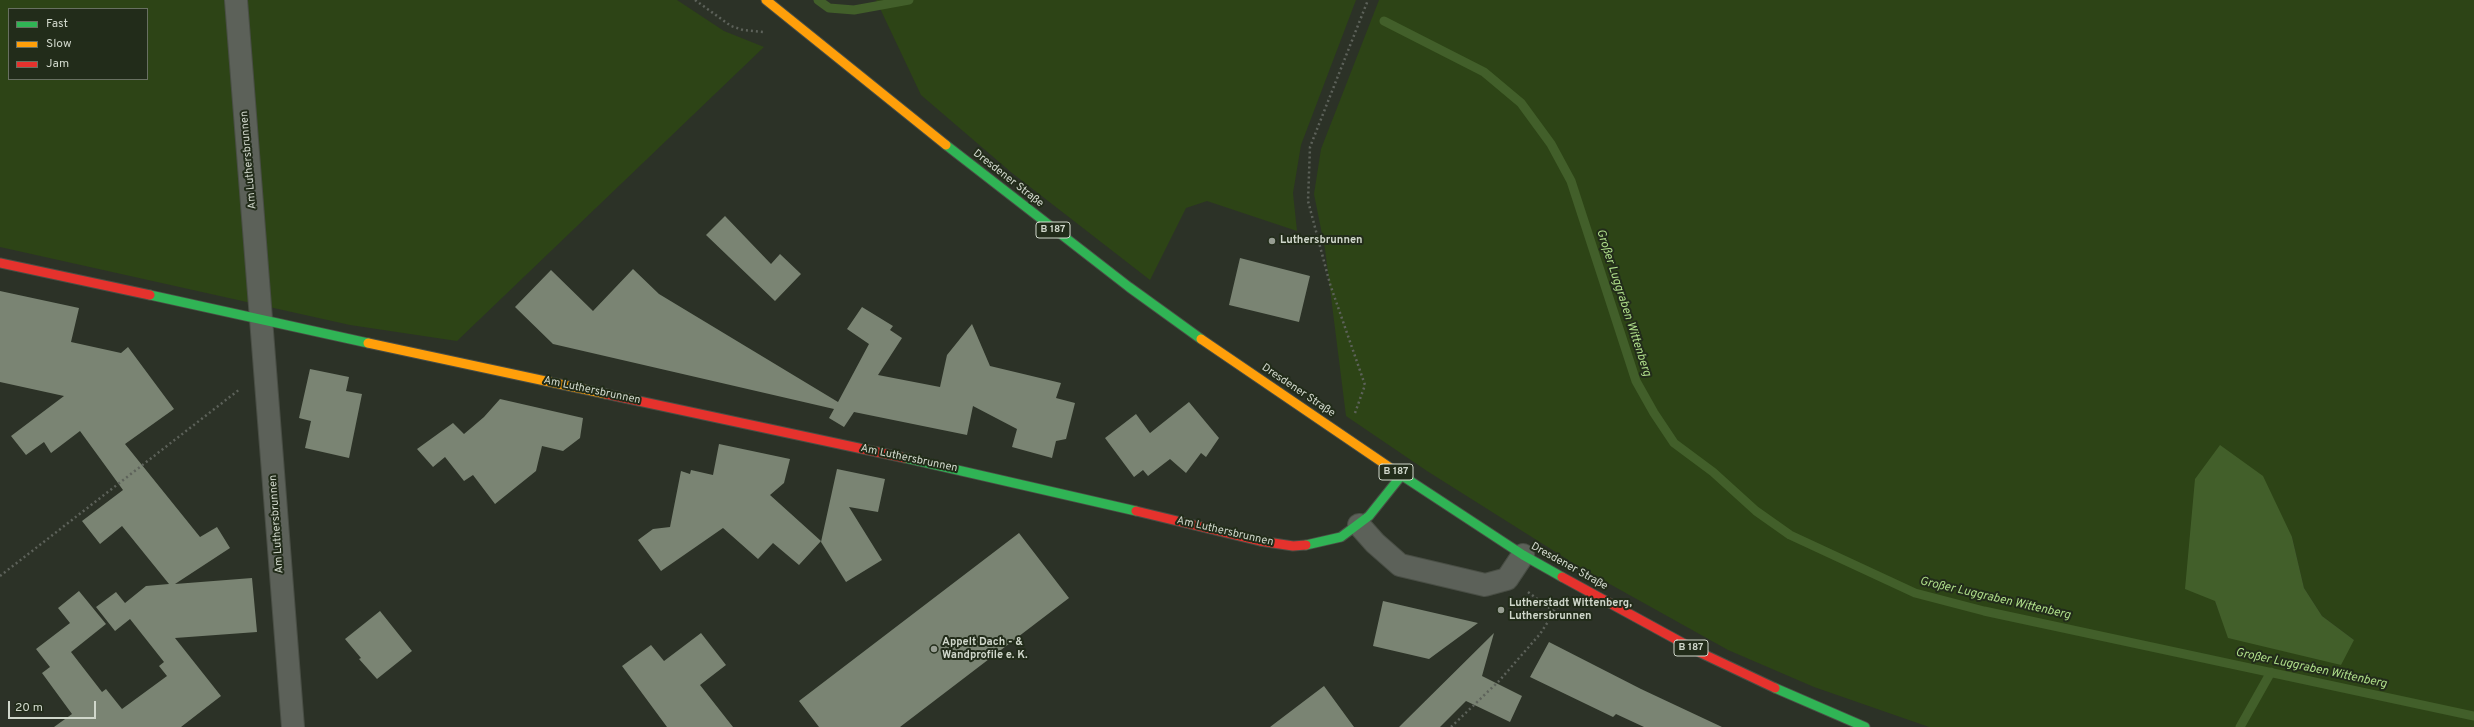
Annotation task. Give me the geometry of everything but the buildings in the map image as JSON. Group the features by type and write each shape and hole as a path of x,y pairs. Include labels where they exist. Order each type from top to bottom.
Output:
{"street":[{"name":"Am Luthersbrunnen","path":"236,0 263,321 266,379 293,727"},
{"name":"Dresdener Straße","path":"766,0 1062,237 1176,321 1401,476 1523,555 1573,583 1751,678 1865,727"},
{"name":"Am Luthersbrunnen","path":"0,263 263,321 1010,481 1260,542 1293,546 1313,544 1336,539 1359,525 1379,506 1401,476"},
{"path":"1359,525 1375,543 1400,565 1485,585 1507,579 1523,555"}],"path":[{"path":"1347,439 1365,385 1330,284 1308,201 1313,140 1368,0"},
{"path":"0,576 246,385 266,379"},
{"path":"1451,727 1499,681 1540,634 1573,583"}],"shaded area":[{"path":"0,0 677,0 724,31 764,47 457,341 350,325 0,247"},
{"path":"876,0 1356,0 1301,145 1293,193 1297,231 1207,201 1186,208 1150,280 1012,173 921,95"},
{"path":"1379,0 2474,0 2474,727 1929,727 1814,687 1728,650 1581,568 1427,471 1346,416 1325,249 1314,194 1321,149","holes":["2292,537 2304,588 2322,616 2354,640 2229,638 2215,601"]},
{"path":"2220,445 2263,476 2292,537 2304,588 2322,616 2354,640 2341,665 2228,638 2215,601 2185,589 2195,479"}],"waterway":[{"path":"818,0 829,8 854,10 909,0"},
{"name":"Großer Luggraben Wittenberg","path":"1384,21 1484,72 1521,103 1551,144 1571,181 1636,381 1654,413 1674,443 1713,472 1756,511 1790,535 1915,593 1984,611 2474,716"},
{"path":"2240,727 2271,672"}],"traffic: fast":[{"path":"946,145 1129,287 1201,339"},
{"path":"150,295 368,343"},
{"path":"905,458 1136,511"},
{"path":"1392,469 1523,555 1562,577"},
{"path":"1306,545 1341,537 1369,516 1401,476"},
{"path":"1775,688 1865,727"}],"traffic: slow":[{"path":"766,0 946,145"},
{"path":"1201,339 1392,469"},
{"path":"368,343 606,394"}],"traffic: jam":[{"path":"0,263 150,295"},
{"path":"606,394 905,458"},
{"path":"1136,511 1260,541 1293,546 1306,545"},
{"path":"1562,577 1701,653 1775,688"}],"place":[{"name":"Luthersbrunnen","path":"1272,241"},
{"name":"Lutherstadt Wittenberg, Luthersbrunnen","path":"1501,610"},
{"name":"Appelt Dach - & Wandprofile e. K.","path":"934,649"}]}
